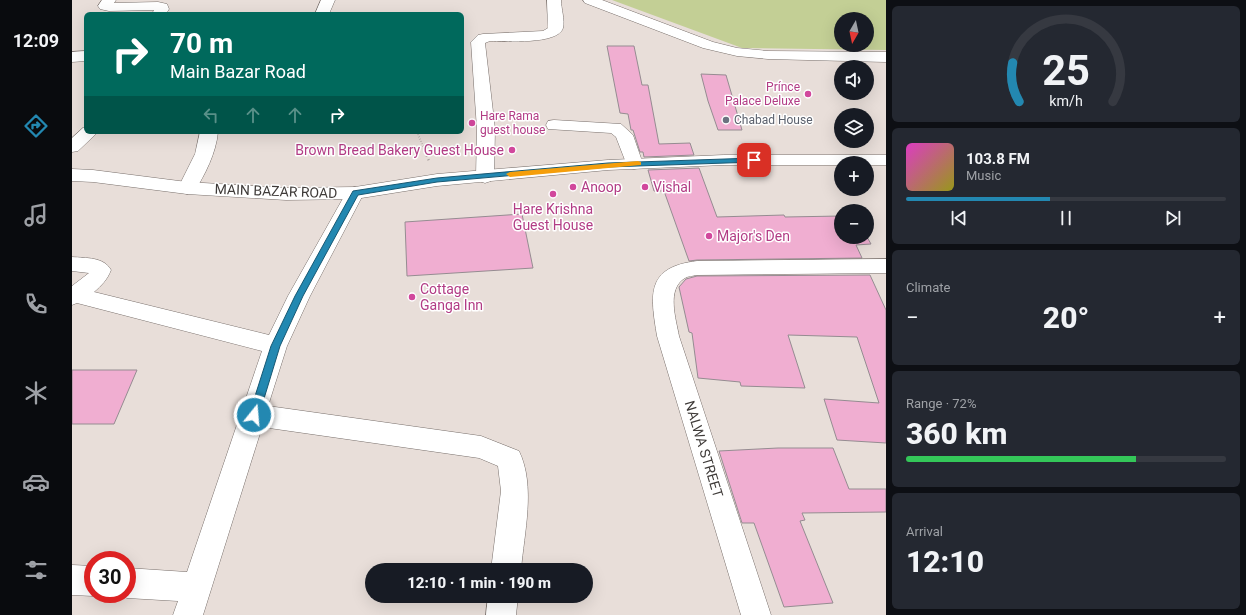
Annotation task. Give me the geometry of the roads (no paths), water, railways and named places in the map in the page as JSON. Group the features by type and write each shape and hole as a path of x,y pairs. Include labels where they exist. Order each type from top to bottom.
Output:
{"street":[{"path":"109,0 105,6 158,6 162,7 160,12"},
{"path":"323,12 328,0"},
{"path":"485,177 486,129 478,42 483,38 490,37 546,35 554,32 556,27 554,0"},
{"path":"590,0 708,44 737,52 768,55 886,58"},
{"path":"72,57 84,56"},
{"path":"554,125 615,128 624,135 634,164"},
{"path":"72,147 87,134"},
{"path":"187,188 204,154 209,134"},
{"name":"MAIN BAZAR ROAD","path":"72,175 93,176 187,188 286,194 355,193 437,180 634,164 724,160 886,160"},
{"path":"188,615 254,415 275,346 299,296 355,193"},
{"path":"72,264 94,266 101,270 97,278 74,296"},
{"name":"NALWA STREET","path":"756,615 668,336 663,300 668,281 678,272 697,268 884,269"},
{"path":"74,296 275,346"},
{"path":"254,415 481,447 510,459 515,491 507,563"},
{"path":"72,580 84,581"},
{"path":"136,584 198,587"},
{"path":"500,615 502,603"}],"place":[{"name":"Prínce Palace Deluxe","path":"808,94"},
{"name":"Chabad House","path":"726,120"},
{"name":"Hare Rama guest house","path":"472,123"},
{"name":"Brown Bread Bakery Guest House","path":"512,150"},
{"name":"Anoop","path":"573,187"},
{"name":"Vishal","path":"645,187"},
{"name":"Hare Krishna Guest House","path":"553,194"},
{"name":"Major's Den","path":"709,236"},
{"name":"Cottage Ganga Inn","path":"412,297"}]}
